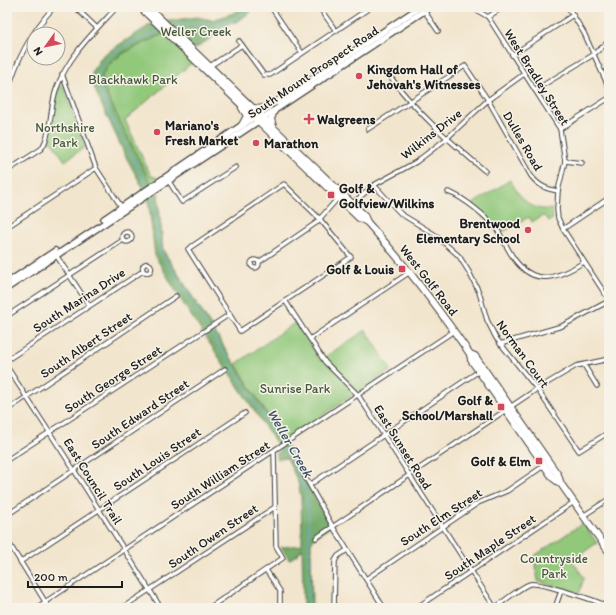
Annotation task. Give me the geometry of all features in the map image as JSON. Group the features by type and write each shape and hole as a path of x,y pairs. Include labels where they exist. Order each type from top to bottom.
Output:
{"main road":[{"path":"140,7 150,10 254,108 259,117"},
{"name":"South Mount Prospect Road","path":"167,179 259,117 282,99 414,11 430,7"},
{"path":"150,10 237,100 259,117"},
{"name":"South Mount Prospect Road","path":"7,288 160,184 242,125 274,111 414,11"},
{"path":"254,108 261,109 282,99"},
{"path":"237,100 247,116 242,125"},
{"path":"273,126 271,119 274,111"},
{"name":"West Golf Road","path":"259,117 273,126 350,205 360,218 367,222 410,272 470,354 471,360 509,409"},
{"name":"West Golf Road","path":"259,117 340,195"},
{"name":"South Mount Prospect Road","path":"7,283 55,254"},
{"name":"West Golf Road","path":"470,354 475,356 547,464 553,478 562,484 609,552"}],"street":[{"path":"7,95 13,74 22,52 54,7"},
{"path":"75,7 97,28"},
{"path":"7,171 41,149 45,144 52,103 62,74 76,51 117,7"},
{"path":"271,7 302,53"},
{"path":"319,7 336,32"},
{"path":"488,17 503,7"},
{"path":"568,7 594,55 609,88"},
{"path":"240,41 266,76 336,32 369,8"},
{"path":"422,8 438,31"},
{"name":"West Bradley Street","path":"472,8 488,17 560,129 565,161 558,192"},
{"path":"512,55 573,15"},
{"path":"535,90 594,55 609,41"},
{"path":"210,66 242,45"},
{"name":"Dulles Road","path":"409,101 465,66 488,100 537,184 546,189 558,192"},
{"path":"62,74 96,168 122,209"},
{"name":"Wilkins Drive","path":"350,205 374,185 416,162 446,139 488,100 524,74"},
{"path":"392,79 409,101 446,139 485,171"},
{"path":"560,129 609,98"},
{"path":"368,129 409,101"},
{"path":"565,161 582,164"},
{"path":"167,179 182,202 236,167"},
{"path":"7,226 96,168"},
{"path":"284,184 319,218 351,257 286,302 240,331 188,249 284,184"},
{"name":"Norman Court","path":"374,185 400,214 434,234 459,256 479,292 487,320 500,344 537,390 579,451 609,432"},
{"path":"448,192 453,193 479,212 497,230 514,260 533,276 551,278 566,273 584,262"},
{"path":"500,344 562,326 609,300 563,229 558,218 558,192"},
{"path":"259,262 316,223 340,195"},
{"path":"563,229 609,198"},
{"path":"7,316 123,240"},
{"path":"55,254 89,306"},
{"name":"South Marina Drive","path":"7,360 143,271"},
{"path":"310,339 410,272"},
{"name":"South Albert Street","path":"7,410 176,296"},
{"name":"East Sunset Road","path":"286,302 325,362 358,395 408,475 495,608"},
{"name":"South George Street","path":"7,460 230,314"},
{"name":"South William Street","path":"36,608 274,452 454,331"},
{"path":"316,538 408,475 576,366 609,359"},
{"path":"584,365 597,386"},
{"name":"East Council Trail","path":"7,367 50,432 161,608"},
{"name":"South Edward Street","path":"7,515 225,369"},
{"path":"311,484 479,371"},
{"name":"South Louis Street","path":"20,562 245,413"},
{"path":"209,608 283,558 276,546 274,452"},
{"name":"South Elm Street","path":"366,579 478,503 506,490 547,464"},
{"path":"304,475 311,484 333,527 384,608"},
{"path":"583,516 609,499"},
{"name":"South Maple Street","path":"416,608 574,502"},
{"name":"South Owen Street","path":"122,608 275,507"},
{"path":"7,540 49,608"},
{"path":"334,608 335,561 338,556 348,550"},
{"path":"266,570 280,591 280,608"},
{"path":"495,608 530,584 544,585 599,603 609,608"},
{"path":"555,608 562,591"}],"green space":[{"name":"Weller Creek","path":"242,7 257,7 237,22 223,26 213,37 195,49 163,34 123,53 112,61 102,75 104,89 151,184 158,192 163,250 290,451 329,524 329,528 314,538 311,543 312,608 303,608 302,548 298,554 289,560 281,547 302,545 301,498 298,482 287,458 277,459 277,453 280,449 186,308 155,256 148,197 127,159 92,81 92,71 103,55 153,23 197,17 212,20 234,13"},
{"name":"Blackhawk Park","path":"163,34 193,62 125,120 151,176 156,177 156,181 151,184 104,89 102,75 107,67 121,55"},
{"name":"Northshire Park","path":"61,85 64,87 85,147 65,161 52,142 48,141 53,103 55,95"},
{"path":"510,180 526,202 537,208 552,209 553,219 549,221 542,216 532,222 529,217 501,233 471,205"},
{"name":"Sunrise Park","path":"296,322 320,360 366,330 391,370 284,441 236,364"},
{"name":"Countryside Park","path":"583,523 597,543 572,560 584,578 579,594 538,581 534,556"}],"waterway":[{"name":"Weller Creek","path":"176,27 196,24 216,25 226,23 236,19 252,7"},
{"name":"Weller Creek","path":"148,187 112,119 99,87 98,76 102,65 113,53 133,42 159,31"},
{"name":"Weller Creek","path":"153,196 160,252 207,327"},
{"name":"Weller Creek","path":"209,330 281,444"},
{"name":"Weller Creek","path":"282,447 299,474 306,495 309,521 308,608"}],"place":[{"name":"Kingdom Hall of Jehovah's Witnesses","path":"359,76"},
{"name":"Walgreens","path":"309,119"},
{"name":"Mariano's Fresh Market","path":"157,132"},
{"name":"Marathon","path":"256,143"},
{"name":"Golf & Golfview/Wilkins","path":"331,195"},
{"name":"Brentwood Elementary School","path":"528,230"},
{"name":"Golf & Louis","path":"402,269"},
{"name":"Golf & School/Marshall","path":"501,407"},
{"name":"Golf & Elm","path":"539,461"}]}
